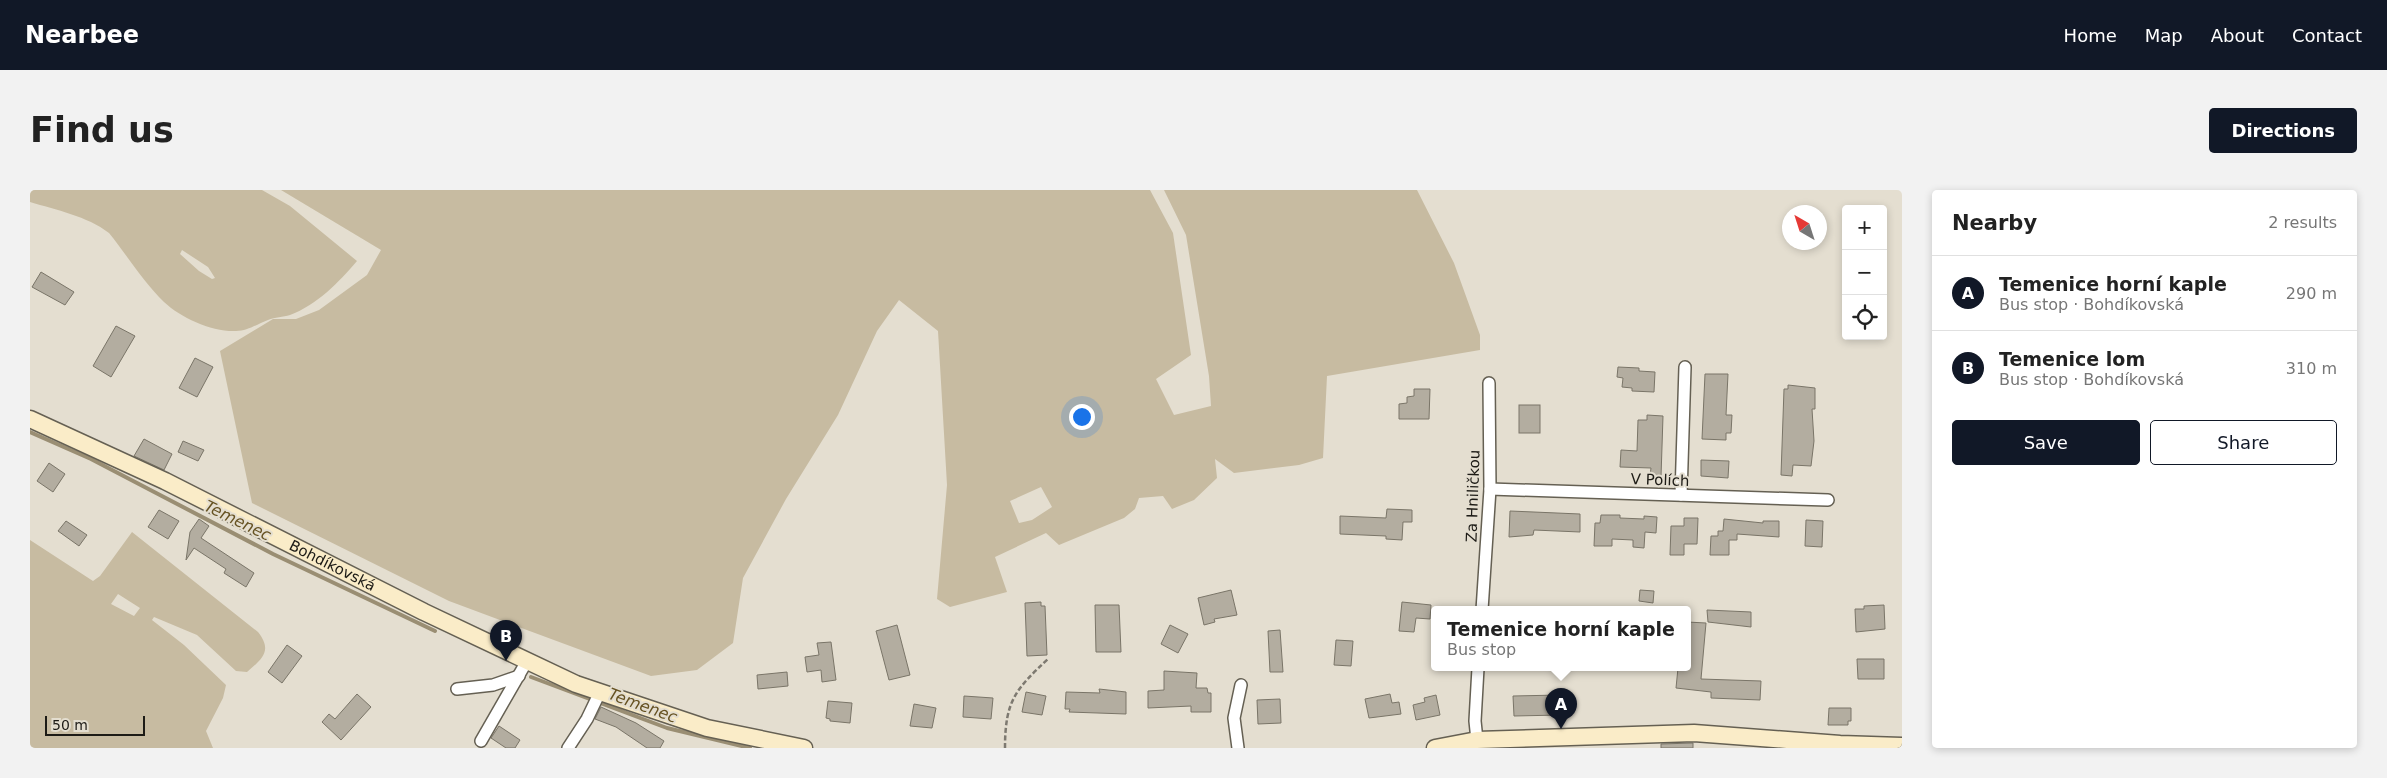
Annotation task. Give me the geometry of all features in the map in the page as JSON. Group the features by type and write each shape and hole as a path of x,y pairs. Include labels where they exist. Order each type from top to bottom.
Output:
{"street":[{"path":"1681,495 1686,368"},
{"name":"Za Hniličkou","path":"1482,606 1490,489 1489,383"},
{"name":"Bohdíkovská","path":"30,419 165,481 424,612 573,683 597,698 707,728 804,748"},
{"name":"V Polích","path":"1490,489 1828,500"},
{"path":"480,741 527,661"},
{"path":"1477,740 1475,721 1478,671"},
{"path":"457,689 493,685 519,676"},
{"path":"1238,748 1234,718 1241,685"},
{"path":"568,748 597,698"},
{"path":"1435,748 1477,740 1694,733 1840,744 1902,746"}],"path":[{"path":"1006,748 1005,728 1009,706 1019,686 1049,658"}],"shaded area":[{"path":"30,190 262,190 290,206 357,261 327,292 300,311 271,319 245,330 227,331 197,323 171,308 157,295 109,233 100,227 71,214 30,202","holes":["182,250 208,267 215,278 212,279 199,271 180,254"]},
{"path":"281,190 1150,190 1173,233 1191,355 1156,379 1174,415 1211,406 1209,376 1186,235 1164,190 1417,190 1454,263 1480,335 1480,350 1327,376 1323,458 1299,465 1234,473 1215,459 1217,478 1194,500 1172,509 1163,496 1139,498 1135,509 1124,518 1059,545 1046,533 995,557 1007,592 950,607 937,599 947,485 938,331 899,300 877,331 838,415 786,499 743,578 733,643 697,670 651,676 449,601 252,503 220,351 273,319 296,319 319,310 367,275 381,250","holes":["1041,487 1052,507 1032,520 1019,523 1010,501"]},
{"path":"132,532 258,632 265,644 264,654 247,672 236,671 197,635 154,617 152,620 184,645 226,685 223,698 206,731 213,748 30,748 30,540 93,581 100,576","holes":["118,594 140,608 134,616 111,604"]}],"building":[{"path":"41,272 74,292 65,305 32,287"},
{"path":"116,326 135,336 111,377 93,366"},
{"path":"195,358 213,367 197,397 179,388"},
{"path":"1618,367 1639,368 1639,371 1655,372 1654,392 1632,391 1632,388 1622,387 1623,378 1617,377"},
{"path":"1705,374 1728,374 1726,415 1732,415 1731,433 1726,433 1726,440 1702,439"},
{"path":"1788,385 1815,388 1815,409 1812,409 1814,441 1811,466 1793,465 1792,476 1781,475 1784,389 1788,389"},
{"path":"1414,389 1430,389 1429,419 1399,419 1399,404 1407,403 1407,397 1414,396"},
{"path":"1519,405 1540,405 1540,433 1519,433"},
{"path":"1647,415 1663,416 1661,477 1650,476 1651,468 1620,467 1621,450 1637,451 1638,420 1647,420"},
{"path":"144,439 172,454 164,470 134,456"},
{"path":"183,441 204,450 198,461 178,452"},
{"path":"1701,460 1729,461 1728,478 1701,476"},
{"path":"49,463 65,474 53,492 37,481"},
{"path":"1387,509 1412,510 1412,522 1403,522 1402,540 1386,539 1386,536 1340,534 1340,516 1386,518"},
{"path":"159,510 179,521 168,539 148,527"},
{"path":"1510,511 1580,514 1580,532 1534,530 1533,535 1509,537"},
{"path":"1601,515 1620,515 1620,518 1644,519 1644,516 1657,517 1656,533 1645,532 1644,548 1633,547 1633,540 1612,539 1612,546 1594,546 1595,523 1600,523"},
{"path":"1684,518 1698,518 1697,544 1684,544 1684,555 1670,555 1671,526 1684,526"},
{"path":"199,519 209,526 201,538 254,573 246,587 224,573 226,569 194,548 186,560 190,532"},
{"path":"1724,519 1763,523 1763,521 1779,521 1779,537 1737,534 1737,540 1729,540 1729,555 1710,555 1711,536 1718,536 1718,531 1723,531"},
{"path":"1806,520 1823,521 1822,547 1805,546"},
{"path":"66,521 87,535 79,546 58,531"},
{"path":"1231,590 1237,615 1214,619 1215,622 1204,625 1198,598"},
{"path":"1640,590 1654,591 1653,603 1639,601"},
{"path":"1041,602 1041,606 1045,606 1047,655 1027,656 1025,603"},
{"path":"1402,602 1431,605 1430,619 1416,618 1414,632 1399,631"},
{"path":"1095,605 1119,605 1121,652 1096,652"},
{"path":"1884,605 1885,629 1856,632 1855,609 1864,609 1864,606"},
{"path":"1707,610 1751,612 1751,627 1708,622"},
{"path":"1691,622 1706,623 1701,679 1761,681 1760,700 1711,698 1711,692 1676,688 1678,671 1691,671"},
{"path":"897,625 910,675 889,680 876,631"},
{"path":"1170,625 1188,634 1178,653 1161,644"},
{"path":"1280,630 1283,672 1270,672 1268,631"},
{"path":"1336,640 1353,641 1351,666 1334,665"},
{"path":"831,642 836,680 822,682 821,670 807,672 805,657 819,655 817,643"},
{"path":"287,645 302,656 282,683 268,672"},
{"path":"1857,659 1884,659 1884,679 1858,679"},
{"path":"1164,671 1197,673 1196,688 1207,688 1208,693 1211,693 1211,712 1191,712 1191,706 1148,708 1148,691 1164,690"},
{"path":"787,672 788,686 758,689 757,675"},
{"path":"1099,689 1126,692 1126,714 1069,712 1070,709 1065,709 1066,692 1100,693"},
{"path":"1026,692 1046,696 1042,715 1022,712"},
{"path":"357,694 371,707 341,740 322,722 329,714 335,719"},
{"path":"1390,694 1392,703 1399,702 1401,714 1369,718 1365,699"},
{"path":"1436,695 1440,715 1416,720 1413,705 1425,702 1424,698"},
{"path":"1560,695 1561,715 1514,716 1513,696"},
{"path":"964,696 993,698 991,719 963,717"},
{"path":"1280,699 1281,723 1258,724 1257,700"},
{"path":"828,701 852,703 850,723 830,721 830,719 826,718"},
{"path":"914,704 936,708 932,728 910,726"},
{"path":"601,707 636,723 664,741 660,748 647,748 616,727 595,719"},
{"path":"1829,708 1851,708 1851,721 1848,721 1848,725 1828,725"},
{"path":"499,726 520,740 515,748 506,748 491,738"},
{"path":"1693,743 1693,748 1661,748 1661,744"}],"waterway":[{"name":"Temenec","path":"30,432 91,459 273,554 435,631"},
{"name":"Temenec","path":"531,677 667,728 750,748"}],"place":[{"name":"Temenice lom","path":"506,661"},
{"name":"Temenice horní kaple","path":"1561,729"}]}
